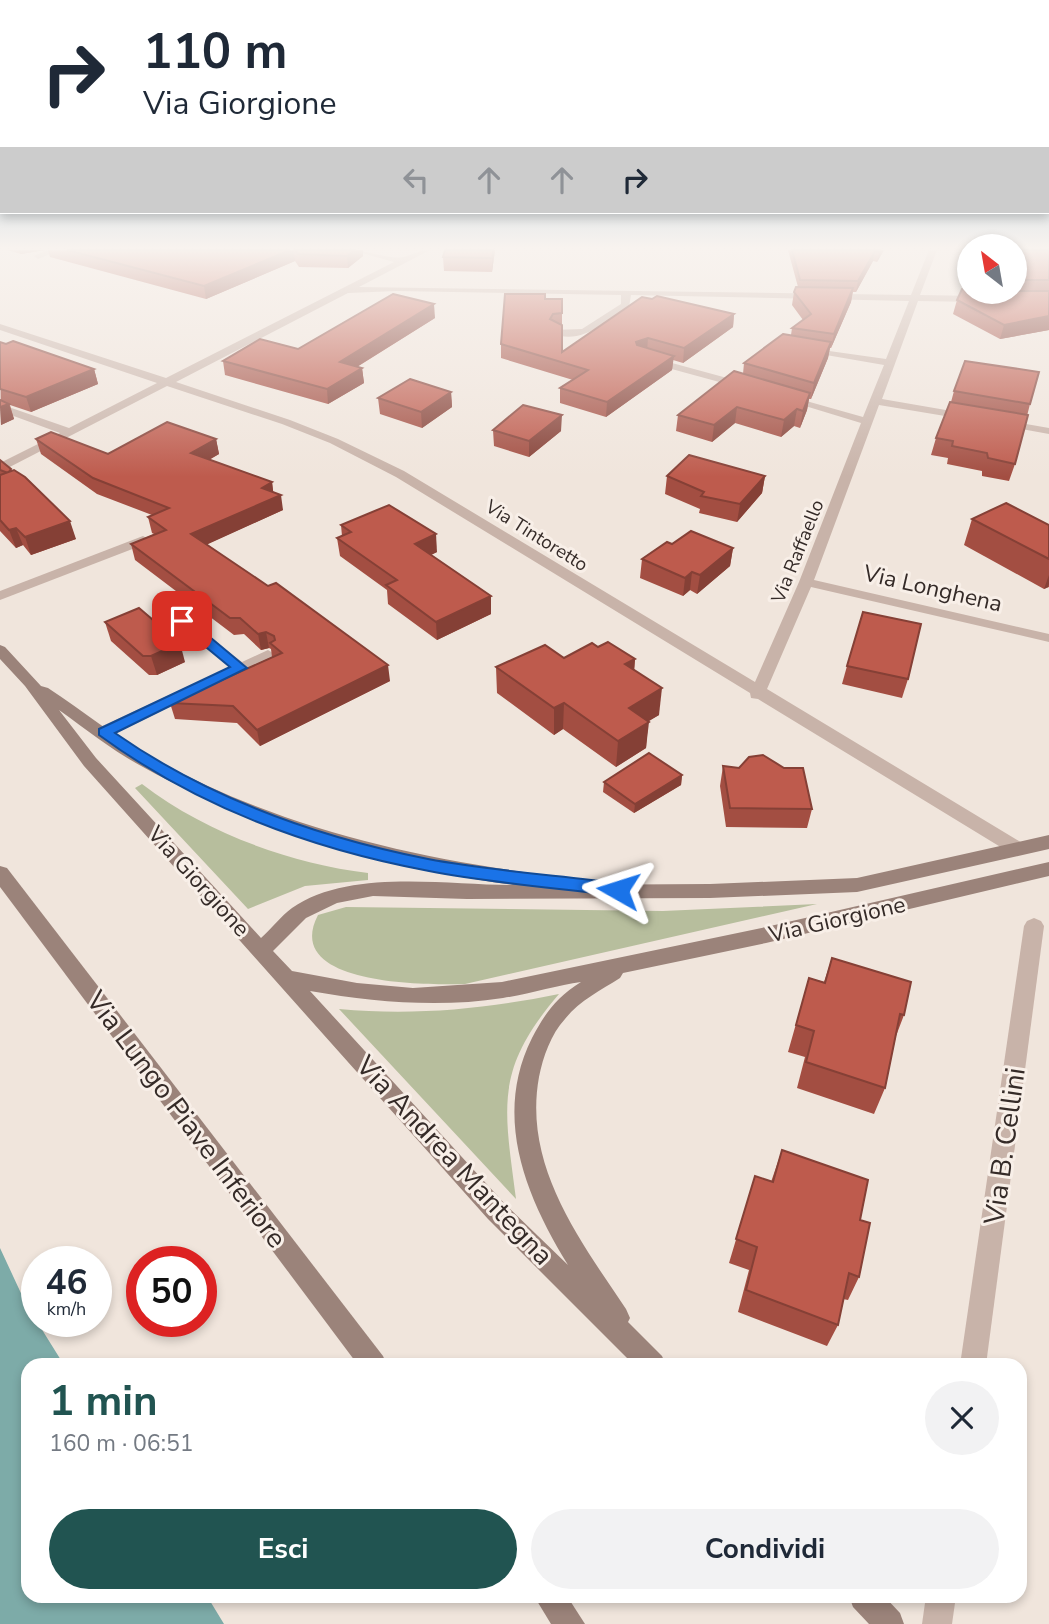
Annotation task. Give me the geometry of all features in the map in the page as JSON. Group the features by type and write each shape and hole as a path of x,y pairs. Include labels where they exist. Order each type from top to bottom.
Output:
{"main road":[{"name":"Via Giorgione","path":"0,650 30,683 90,762 262,950 299,913 333,897 373,888 467,892 710,891 857,885 1049,842"},
{"name":"Via Giorgione","path":"30,683 146,762 227,804 310,836 429,865 618,890"},
{"name":"Via Giorgione","path":"289,979 357,991 413,996 502,990 624,966 1049,869"},
{"name":"Via Lungo Piave Inferiore","path":"0,873 369,1358"},
{"name":"Via Andrea Mantegna","path":"262,950 496,1211 647,1358"},
{"name":"Via Giorgione","path":"624,966 573,998 551,1021 533,1060 522,1123 532,1173 562,1234 634,1344"},
{"path":"554,1603 570,1624"},
{"path":"870,1603 889,1624"}],"street":[{"path":"0,468 273,326"},
{"path":"557,332 584,332 594,326"},
{"name":"Via Raffaello","path":"757,694 806,582 905,326"},
{"name":"Via Tintoretto","path":"0,327 286,422 334,441 400,474 757,694 1018,849"},
{"path":"791,348 891,363"},
{"path":"642,357 762,391"},
{"path":"776,395 869,422"},
{"path":"876,401 982,419"},
{"path":"0,407 71,433"},
{"path":"996,422 1049,431"},
{"path":"0,596 143,540"},
{"name":"Via Longhena","path":"806,582 1049,638"},
{"path":"182,621 240,668"},
{"path":"104,732 268,655"},
{"name":"Via B. Cellini","path":"974,1358 1034,926"},
{"path":"937,1624 939,1603"}],"green space":[{"path":"142,784 193,817 249,843 308,862 368,873 368,880 305,886 248,909 135,788"},
{"path":"817,904 465,984 421,984 364,976 338,968 320,956 312,938 318,915 346,907 663,911"},
{"path":"559,994 523,1045 509,1090 507,1113 516,1199 339,1009 395,1012 449,1010"}],"water":[{"path":"0,1248 21,1293 21,1337 47,1337 60,1358 21,1358 21,1603 211,1603 224,1624 0,1624"}],"building":[{"path":"338,326 399,326 340,362 362,368 327,389 223,361 260,339 298,349"},
{"path":"502,326 562,326 562,352 600,326 717,326 684,348 648,338 636,342 637,345 674,356 607,402 560,388 588,370 501,344"},
{"path":"795,326 837,326 834,334 792,328"},
{"path":"783,334 831,342 814,383 744,363"},
{"path":"13,341 94,369 26,397 0,389 0,342 6,344"},
{"path":"965,361 1039,372 1030,404 954,391"},
{"path":"734,371 810,393 803,411 797,409 784,420 737,407 714,425 678,415"},
{"path":"410,379 451,392 421,412 378,398"},
{"path":"0,400 9,404 0,407"},
{"path":"950,402 1028,415 1015,464 988,458 987,453 952,446 953,441 936,438"},
{"path":"523,405 562,415 529,441 493,430"},
{"path":"167,422 216,439 191,453 272,482 262,488 281,495 191,534 268,586 276,583 388,665 257,730 233,706 170,703 282,653 270,643 275,640 274,636 266,632 258,634 240,618 230,618 131,544 166,530 148,517 169,508 93,478 36,439 51,432 108,454"},
{"path":"689,455 765,476 740,504 701,496 704,492 667,476"},
{"path":"0,460 11,469 8,473 0,470"},
{"path":"14,470 25,477 70,521 25,537 16,528 9,530 0,520 0,475"},
{"path":"1006,503 1049,525 1049,559 972,519"},
{"path":"389,505 436,534 415,544 491,596 436,622 386,585 397,580 337,538 351,532 341,525"},
{"path":"691,531 733,548 700,575 692,572 685,578 642,559 667,542 672,544"},
{"path":"139,608 180,643 151,656 143,656 105,622"},
{"path":"863,612 921,624 908,679 847,666"},
{"path":"608,642 635,659 625,664 662,688 629,708 649,722 618,741 564,703 554,708 496,667 545,645 564,658 592,643 598,647"},
{"path":"649,753 682,775 635,804 604,782"},
{"path":"763,755 784,768 803,768 812,809 730,808 723,766 739,768 749,757"},
{"path":"832,958 911,982 904,1015 900,1014 885,1088 806,1062 814,1031 796,1025 809,978 825,983"},
{"path":"782,1150 868,1180 860,1220 870,1223 859,1277 849,1273 838,1325 746,1290 757,1247 736,1239 755,1176 773,1182"}],"route":[{"path":"182,621 240,668 104,732 146,762 227,804 310,836 429,865 618,890"}]}
